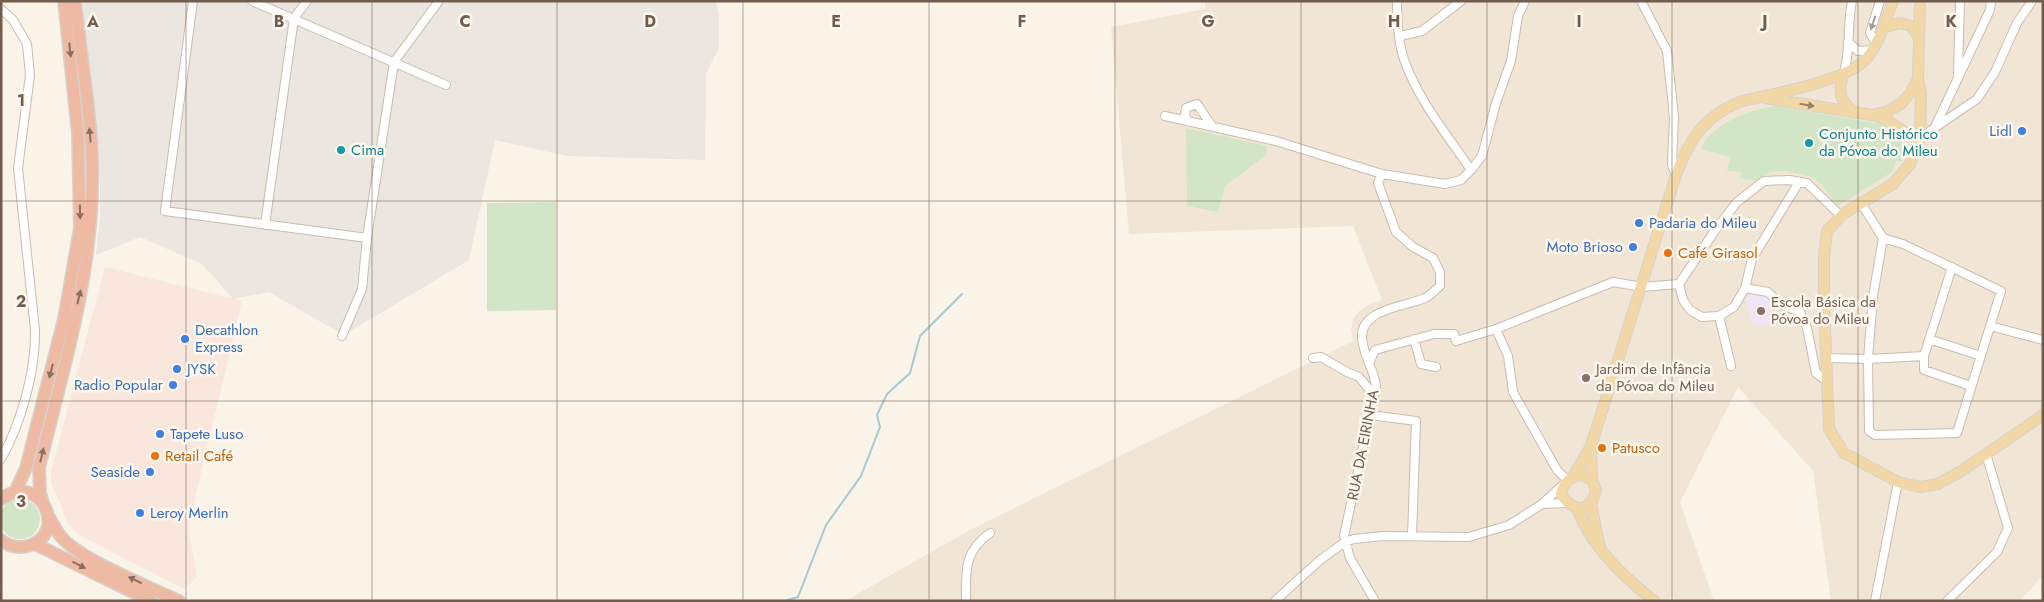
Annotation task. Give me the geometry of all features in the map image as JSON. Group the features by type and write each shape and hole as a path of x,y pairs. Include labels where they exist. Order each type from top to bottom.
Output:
{"highway":[{"path":"15,492 26,468 61,328 80,228 78,134 64,1"},
{"path":"76,1 89,125 92,191 89,238 81,291 39,468 40,493 48,517 63,539 77,550 179,601"},
{"path":"1,499 15,492 31,493 44,503"},
{"path":"1,540 10,546 18,548 35,544 46,532 48,517"},
{"path":"35,544 151,601"}],"main road":[{"path":"1654,601 1629,581 1600,549 1592,539 1576,508 1566,502 1561,494 1591,446 1676,175 1692,140 1707,121 1728,107 1843,75 1862,63 1874,47 1893,1"},
{"path":"1920,1 1918,73 1921,93 1920,138 1910,164 1893,184 1841,216 1827,231 1824,257 1828,429 1844,453 1898,482 1920,487 1938,484 2043,415"},
{"path":"1921,93 1924,80 1925,1"},
{"path":"1883,28 1899,23 1911,26 1919,38"},
{"path":"1851,109 1884,106 1894,101 1904,92 1918,73"},
{"path":"1872,115 1888,111 1902,103 1911,92 1918,73"},
{"path":"1843,75 1839,90 1842,99 1851,109"},
{"path":"1759,98 1851,109 1887,118 1909,136 1920,138"},
{"path":"1591,446 1592,480 1596,490 1591,502 1600,549"},
{"path":"1568,480 1583,475 1592,480"},
{"path":"1576,508 1591,502"}],"street":[{"path":"193,1 165,212 367,238"},
{"path":"252,1 446,85"},
{"path":"265,225 294,18 307,1"},
{"path":"342,336 362,289 367,238 394,62 439,1"},
{"path":"1397,1 1404,61 1417,89 1471,170"},
{"path":"1400,36 1422,31 1461,1"},
{"path":"1165,116 1276,141 1382,174 1444,184 1461,180 1482,156 1496,103 1511,62 1518,16 1524,1"},
{"path":"1641,1 1667,51 1674,117 1672,165 1676,175"},
{"path":"1843,75 1847,64 1852,1"},
{"path":"1848,42 1858,51 1874,47 1870,33 1880,1"},
{"path":"1958,76 1960,1"},
{"path":"1991,1 1990,10 1931,130 1977,99 1996,72 2017,23 2032,1"},
{"path":"1,9 13,20 27,44 30,67 26,114 18,168 35,330 35,351 31,374 12,440 1,458"},
{"path":"1187,121 1184,116 1186,108 1197,104 1212,126"},
{"name":"RUA DA EIRINHA","path":"1345,542 1344,536 1376,386 1374,374 1364,351 1361,337 1364,324 1371,316 1427,297 1440,286 1440,272 1433,258 1413,247 1396,232 1378,183 1382,174"},
{"path":"1799,182 1752,259 1745,288 1734,306 1720,316 1702,317 1690,310 1683,300 1679,284 1716,229 1737,202 1764,181 1799,182 1807,183 1841,216"},
{"path":"1861,203 1882,238 1873,296 1868,359 1868,430 1871,434 1875,435 1956,433 2001,291 1903,244 1882,238"},
{"path":"1952,267 1924,356 1924,370 1971,386"},
{"path":"1369,363 1375,350 1434,334 1454,334 1456,341 1496,329 1613,282 1642,287 1679,284"},
{"path":"1745,288 1768,292 1780,304 1800,312 1807,328 1816,373 1827,382"},
{"path":"1720,316 1731,366"},
{"path":"1990,326 2043,340"},
{"path":"1275,601 1320,560 1345,542 1354,539 1383,536 1469,537 1510,525 1542,504 1568,480 1558,470 1513,392 1508,356 1496,329"},
{"path":"1929,338 1980,356"},
{"path":"1414,339 1421,364 1436,367"},
{"path":"1826,358 1868,359 1924,356"},
{"path":"1313,358 1321,358 1359,377 1374,395"},
{"path":"1370,415 1416,421 1412,536"},
{"path":"1947,601 1997,552 2008,528 1986,454"},
{"path":"1875,601 1898,482"},
{"path":"1542,504 1566,502"},
{"path":"1346,530 1352,533 1354,539"},
{"path":"966,601 966,572 969,557 981,539 990,533"},
{"path":"1345,542 1350,558 1375,601"}],"shaded area":[{"path":"81,1 715,1 719,14 719,48 706,73 705,160 567,156 495,140 469,260 344,335 269,292 233,299 202,264 140,237 96,255 100,219 98,140"},
{"path":"1205,1 2043,1 2043,575 2020,601 1831,601 1813,471 1738,387 1680,502 1714,601 845,601 970,530 1353,341 1351,330 1353,319 1360,310 1382,300 1353,226 1129,234 1111,27 1205,9"},
{"path":"105,267 242,301 188,527 197,577 184,589 77,534 66,521 51,483 51,472"},
{"name":"Escola Básica da Póvoa do Mileu","path":"1754,293 1768,298 1776,321 1754,327 1745,300"},
{"name":"Jardim de Infância da Póvoa do Mileu","path":"1581,370 1595,375 1592,386 1577,381"}],"green space":[{"path":"1776,106 1887,125 1896,133 1901,141 1903,150 1902,162 1896,161 1892,172 1838,206 1822,185 1812,177 1785,171 1771,172 1756,180 1740,179 1741,172 1727,171 1730,157 1701,149 1713,132 1733,119 1755,110"},
{"path":"1186,128 1267,146 1266,155 1225,186 1218,212 1187,206"},
{"path":"556,202 556,310 487,311 487,203"},
{"path":"24,499 31,502 37,508 40,519 39,527 31,536 24,539 16,539 9,536 1,527 0,515 3,508 12,500"}],"waterway":[{"path":"784,601 798,597 826,525 861,476 880,427 877,415 887,394 910,373 920,336 962,294"}],"place":[{"name":"Lidl","path":"2022,131"},
{"name":"Conjunto Histórico da Póvoa do Mileu","path":"1809,143"},
{"name":"Cima","path":"341,150"},
{"name":"Padaria do Mileu","path":"1639,223"},
{"name":"Moto Brioso","path":"1633,247"},
{"name":"Café Girasol","path":"1668,253"},
{"name":"Escola Básica da Póvoa do Mileu","path":"1761,311"},
{"name":"Decathlon Express","path":"185,339"},
{"name":"JYSK","path":"177,369"},
{"name":"Jardim de Infância da Póvoa do Mileu","path":"1586,378"},
{"name":"Radio Popular","path":"173,385"},
{"name":"Tapete Luso","path":"160,434"},
{"name":"Patusco","path":"1602,448"},
{"name":"Retail Café","path":"155,456"},
{"name":"Seaside","path":"150,472"},
{"name":"Leroy Merlin","path":"140,513"}]}
